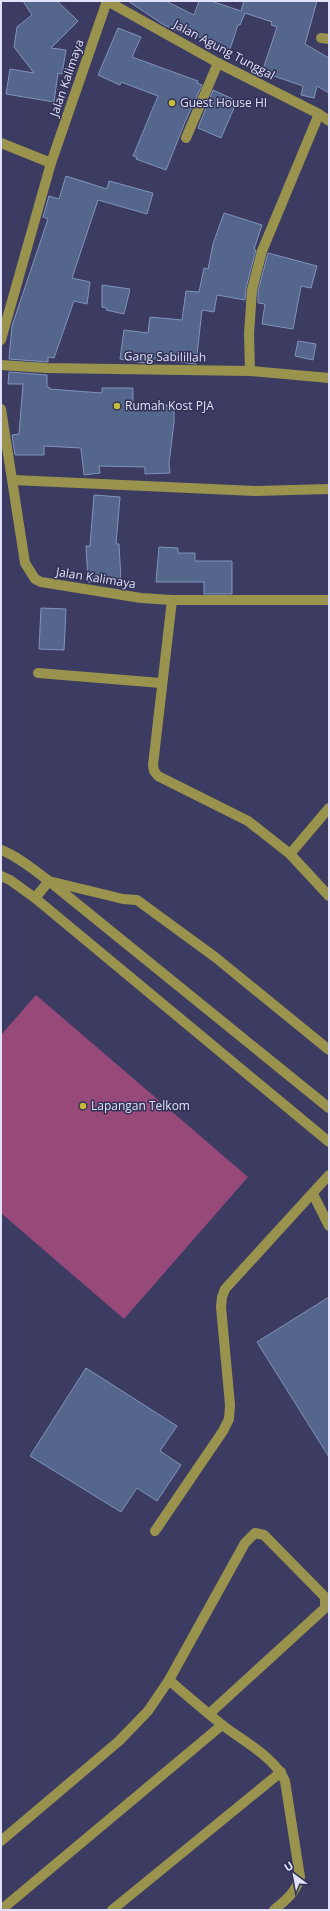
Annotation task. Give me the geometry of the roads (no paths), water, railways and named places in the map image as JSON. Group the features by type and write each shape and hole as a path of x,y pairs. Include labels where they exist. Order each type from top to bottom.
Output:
{"street":[{"name":"Jalan Agung Tunggal","path":"107,1 218,63 319,114 329,121"},
{"name":"Jalan Kalimaya","path":"1,340 52,163 107,1"},
{"path":"186,138 218,63"},
{"path":"250,371 249,334 252,290 262,251 319,114"},
{"path":"1,143 52,163"},
{"name":"Gang Sabilillah","path":"1,365 46,368 250,371 329,378"},
{"name":"Jalan Kalimaya","path":"1,409 8,474 25,563 35,579 41,582 141,598 172,600 329,600"},
{"path":"8,474 255,491 329,490"},
{"path":"172,600 161,682 153,765 154,772 158,776 248,822 290,854 329,896"},
{"path":"38,673 161,682"},
{"path":"290,854 329,808"},
{"path":"1,850 10,853 29,865 50,881 329,1108"},
{"path":"1,876 10,880 35,898 329,1142"},
{"path":"35,898 50,881"},
{"path":"50,881 123,899 137,900 215,957 329,1050"},
{"path":"155,1531 223,1431 229,1419 230,1405 221,1307 225,1289 329,1175"},
{"path":"313,1194 329,1226"},
{"path":"1,1841 119,1741 148,1711 169,1680 245,1543 255,1533 264,1535 325,1597 325,1608 209,1714"},
{"path":"169,1680 222,1725 273,1763 281,1772 285,1781 300,1877 297,1886 290,1897 274,1910"},
{"path":"1,1910 222,1725"},
{"path":"112,1910 281,1772"}],"place":[{"name":"Guest House HI","path":"172,103"},
{"name":"Rumah Kost PJA","path":"117,406"},
{"name":"Lapangan Telkom","path":"83,1106"}]}
